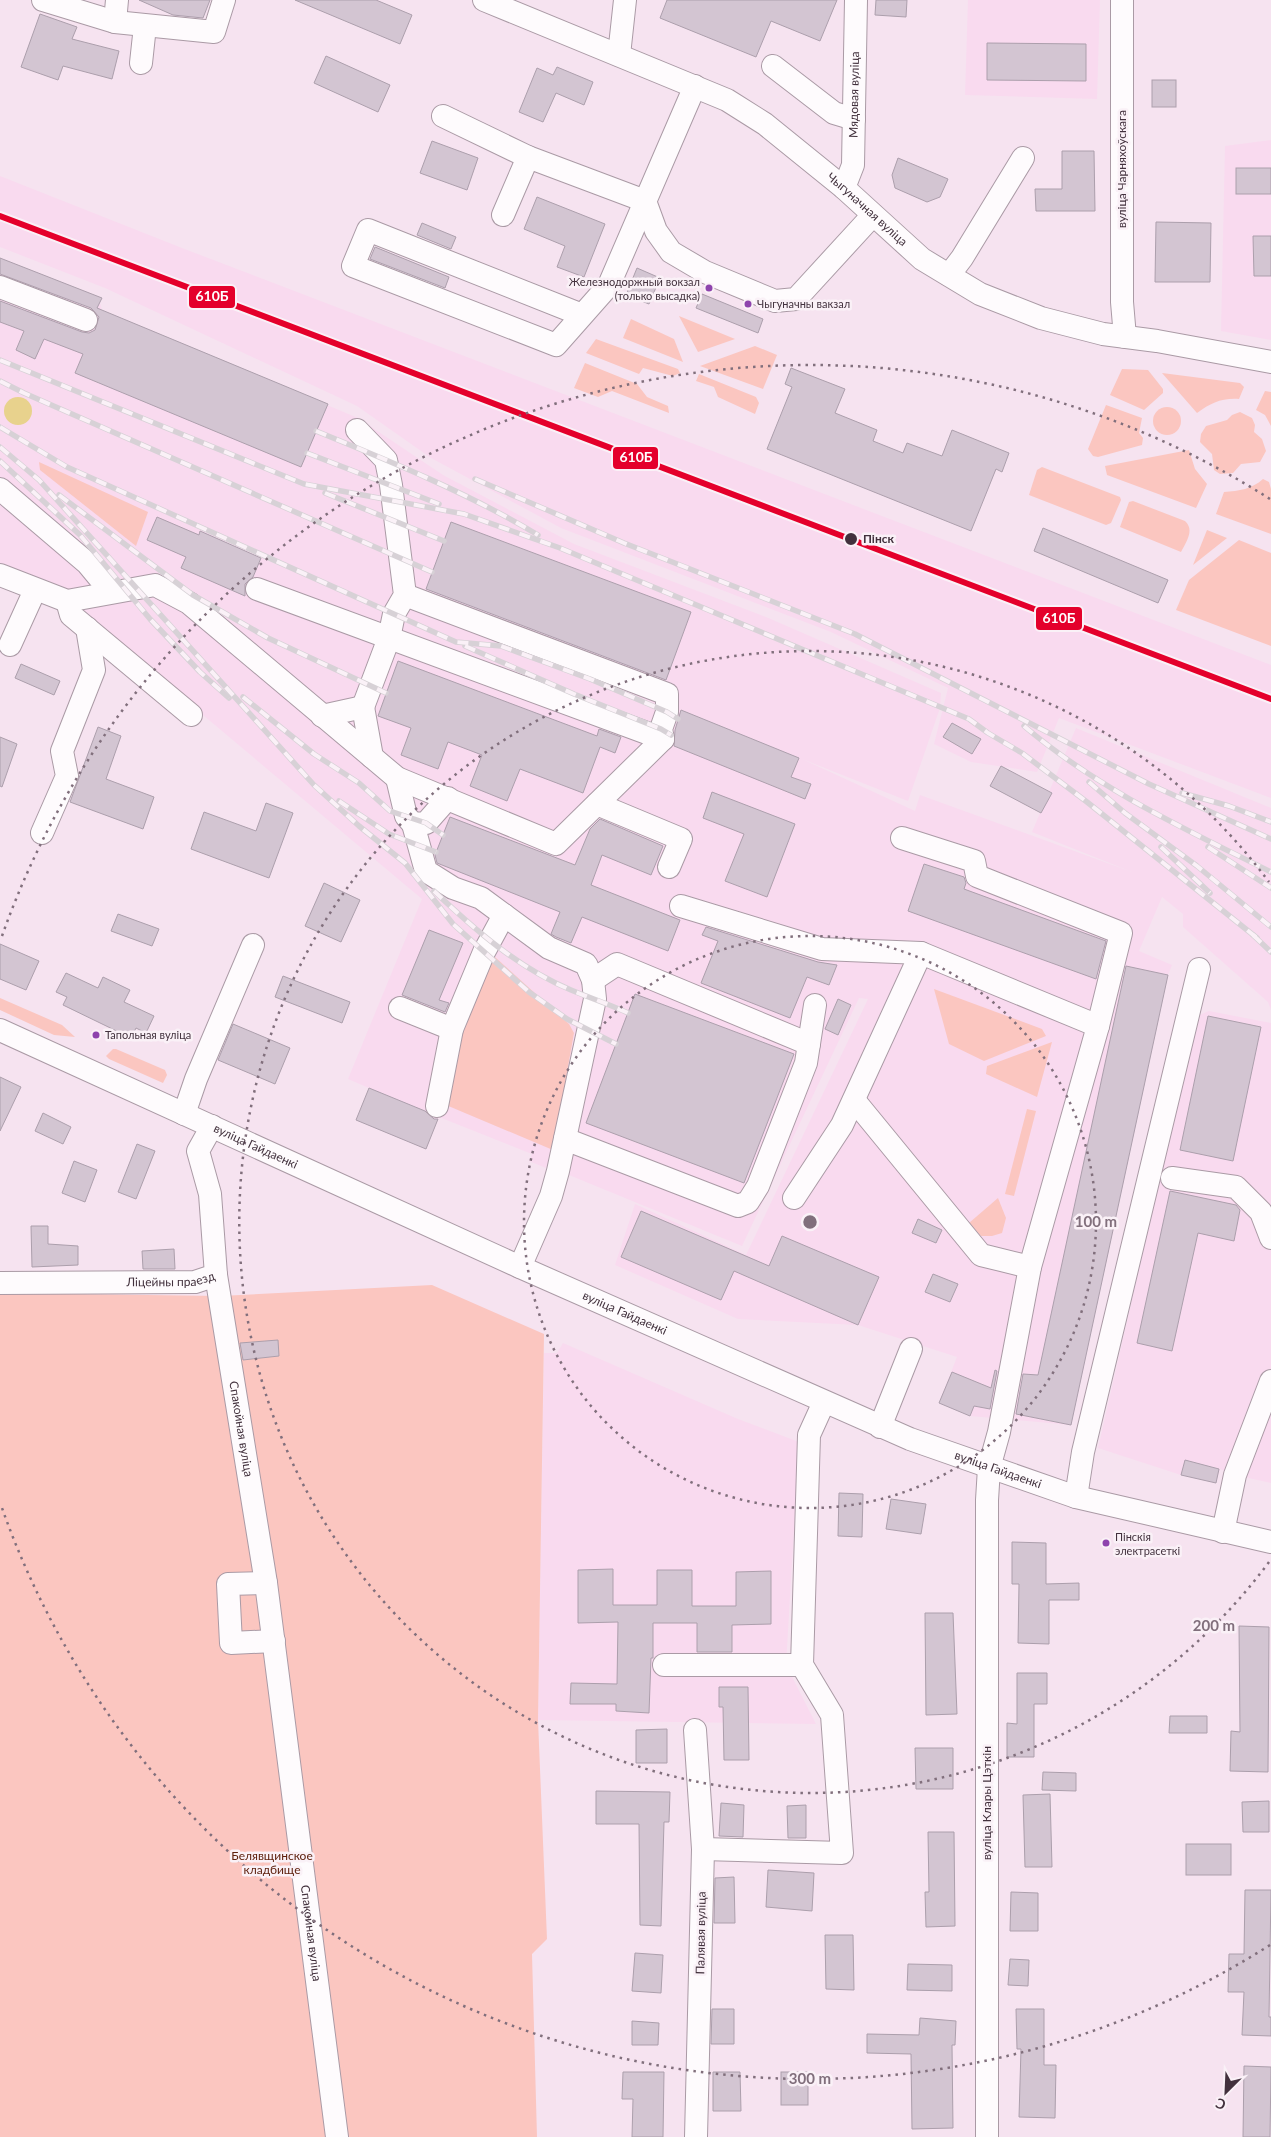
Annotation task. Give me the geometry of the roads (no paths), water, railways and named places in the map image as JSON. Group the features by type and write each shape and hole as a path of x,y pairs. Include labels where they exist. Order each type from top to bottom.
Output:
{"street":[{"path":"43,0 115,22 214,32 224,0"},
{"path":"115,22 117,0"},
{"name":"Чыгуначная вуліца","path":"484,0 727,100 765,124 844,188 922,259 980,294 1041,318 1103,334 1271,362"},
{"path":"619,55 625,0"},
{"name":"Мядовая вуліца","path":"844,188 853,165 856,0"},
{"name":"вуліца Чарняхоўскага","path":"1122,0 1122,302 1125,337"},
{"path":"141,63 146,26"},
{"path":"773,66 834,113 854,119"},
{"path":"582,315 368,230 353,266 556,345 609,285 695,86"},
{"path":"443,116 528,158 645,201"},
{"path":"503,215 528,158"},
{"path":"949,276 1023,158"},
{"path":"645,201 656,232 671,252 705,272 775,300 796,299 873,215"},
{"path":"456,306 470,271"},
{"path":"0,286 86,320"},
{"path":"357,430 386,460 392,486 404,595 394,614 389,638 363,707 372,757"},
{"path":"0,490 87,563 111,592"},
{"path":"0,575 35,590 76,598 155,585 190,602 397,778 556,844 662,739"},
{"path":"258,589 662,739"},
{"path":"10,646 35,590"},
{"path":"404,595 667,694 667,712 661,729 662,739"},
{"path":"76,598 71,615 191,715"},
{"path":"42,833 67,776 62,751 94,670 87,628"},
{"path":"322,716 363,707"},
{"path":"397,778 406,816 413,824 426,871 453,888 481,898 549,948 586,964 593,980 595,998 551,1196 520,1267"},
{"path":"413,824 426,824 448,798"},
{"path":"597,804 681,839 669,867"},
{"name":"вуліца Клары Цэткін","path":"902,838 974,862 977,876 1121,933 1098,1026 1030,1267 998,1432 989,1468 987,1500 988,2137"},
{"path":"681,906 822,949 921,954 1098,1026"},
{"path":"437,1106 452,1029 484,952 504,915"},
{"path":"184,1114 196,1079 253,945"},
{"path":"794,1198 842,1124 921,954"},
{"path":"593,980 617,964 809,1044"},
{"path":"1076,1497 1083,1452 1200,969"},
{"path":"565,1139 738,1206 748,1202 758,1186 806,1063 815,1005"},
{"path":"400,1008 452,1029"},
{"name":"вуліца Гайдаенкі","path":"0,1030 520,1267 880,1427 989,1468 1076,1497 1271,1542"},
{"path":"854,1100 981,1255 1030,1267"},
{"name":"Ліцейны праезд","path":"0,1283 195,1282 218,1286 210,1194 198,1151 212,1126"},
{"path":"1172,1178 1236,1187 1261,1212 1271,1238"},
{"name":"Спакойная вуліца","path":"218,1286 266,1583 336,2137"},
{"path":"880,1427 911,1349"},
{"path":"1223,1532 1235,1475 1262,1426 1271,1380"},
{"path":"703,1849 842,1854 832,1715 802,1665 809,1436 824,1402"},
{"path":"266,1583 228,1584 231,1643 274,1641"},
{"path":"664,1665 802,1665"},
{"name":"Палявая вуліца","path":"695,1730 703,1849 696,2137"}],"railway":[{"path":"0,360 304,484 464,514 560,548 969,719 988,733 1022,753 1087,802 1257,938"},
{"path":"0,381 432,572"},
{"path":"0,427 67,467 456,642 501,646 590,679 667,712 678,719"},
{"path":"316,431 401,466 457,492 538,535"},
{"path":"0,447 39,480 314,785 359,826 405,863 453,924 529,992 567,1019 616,1044"},
{"path":"307,453 439,504"},
{"path":"0,461 80,535 150,619 200,672 229,698"},
{"path":"475,479 624,543 855,634 1149,784 1271,839"},
{"path":"325,493 444,541"},
{"path":"59,495 193,595 268,638 386,693"},
{"path":"465,646 574,694 661,729 671,735"},
{"path":"243,697 314,754 359,783 390,811 426,823 443,835"},
{"path":"1024,726 1052,749 1112,789 1175,824 1271,872"},
{"path":"1089,782 1125,813 1197,866 1271,927"},
{"path":"1182,793 1229,806 1271,822"},
{"path":"339,801 389,834 436,852"},
{"path":"1161,847 1210,893"},
{"path":"1208,847 1271,888"},
{"path":"434,891 481,933 533,971 571,990 628,1013"},
{"path":"1253,935 1271,952"}],"place":[{"name":"Железнодоржный вокзал (только высадка)","path":"709,288"},
{"name":"Чыгуначны вакзал","path":"748,304"},
{"name":"Пінск","path":"851,539"},
{"name":"Тапольная вуліца","path":"96,1035"},
{"name":"Пінскія электрасеткі","path":"1106,1543"}],"park label":[{"name":"Белявщинское кладбище","path":"272,1863"}]}
